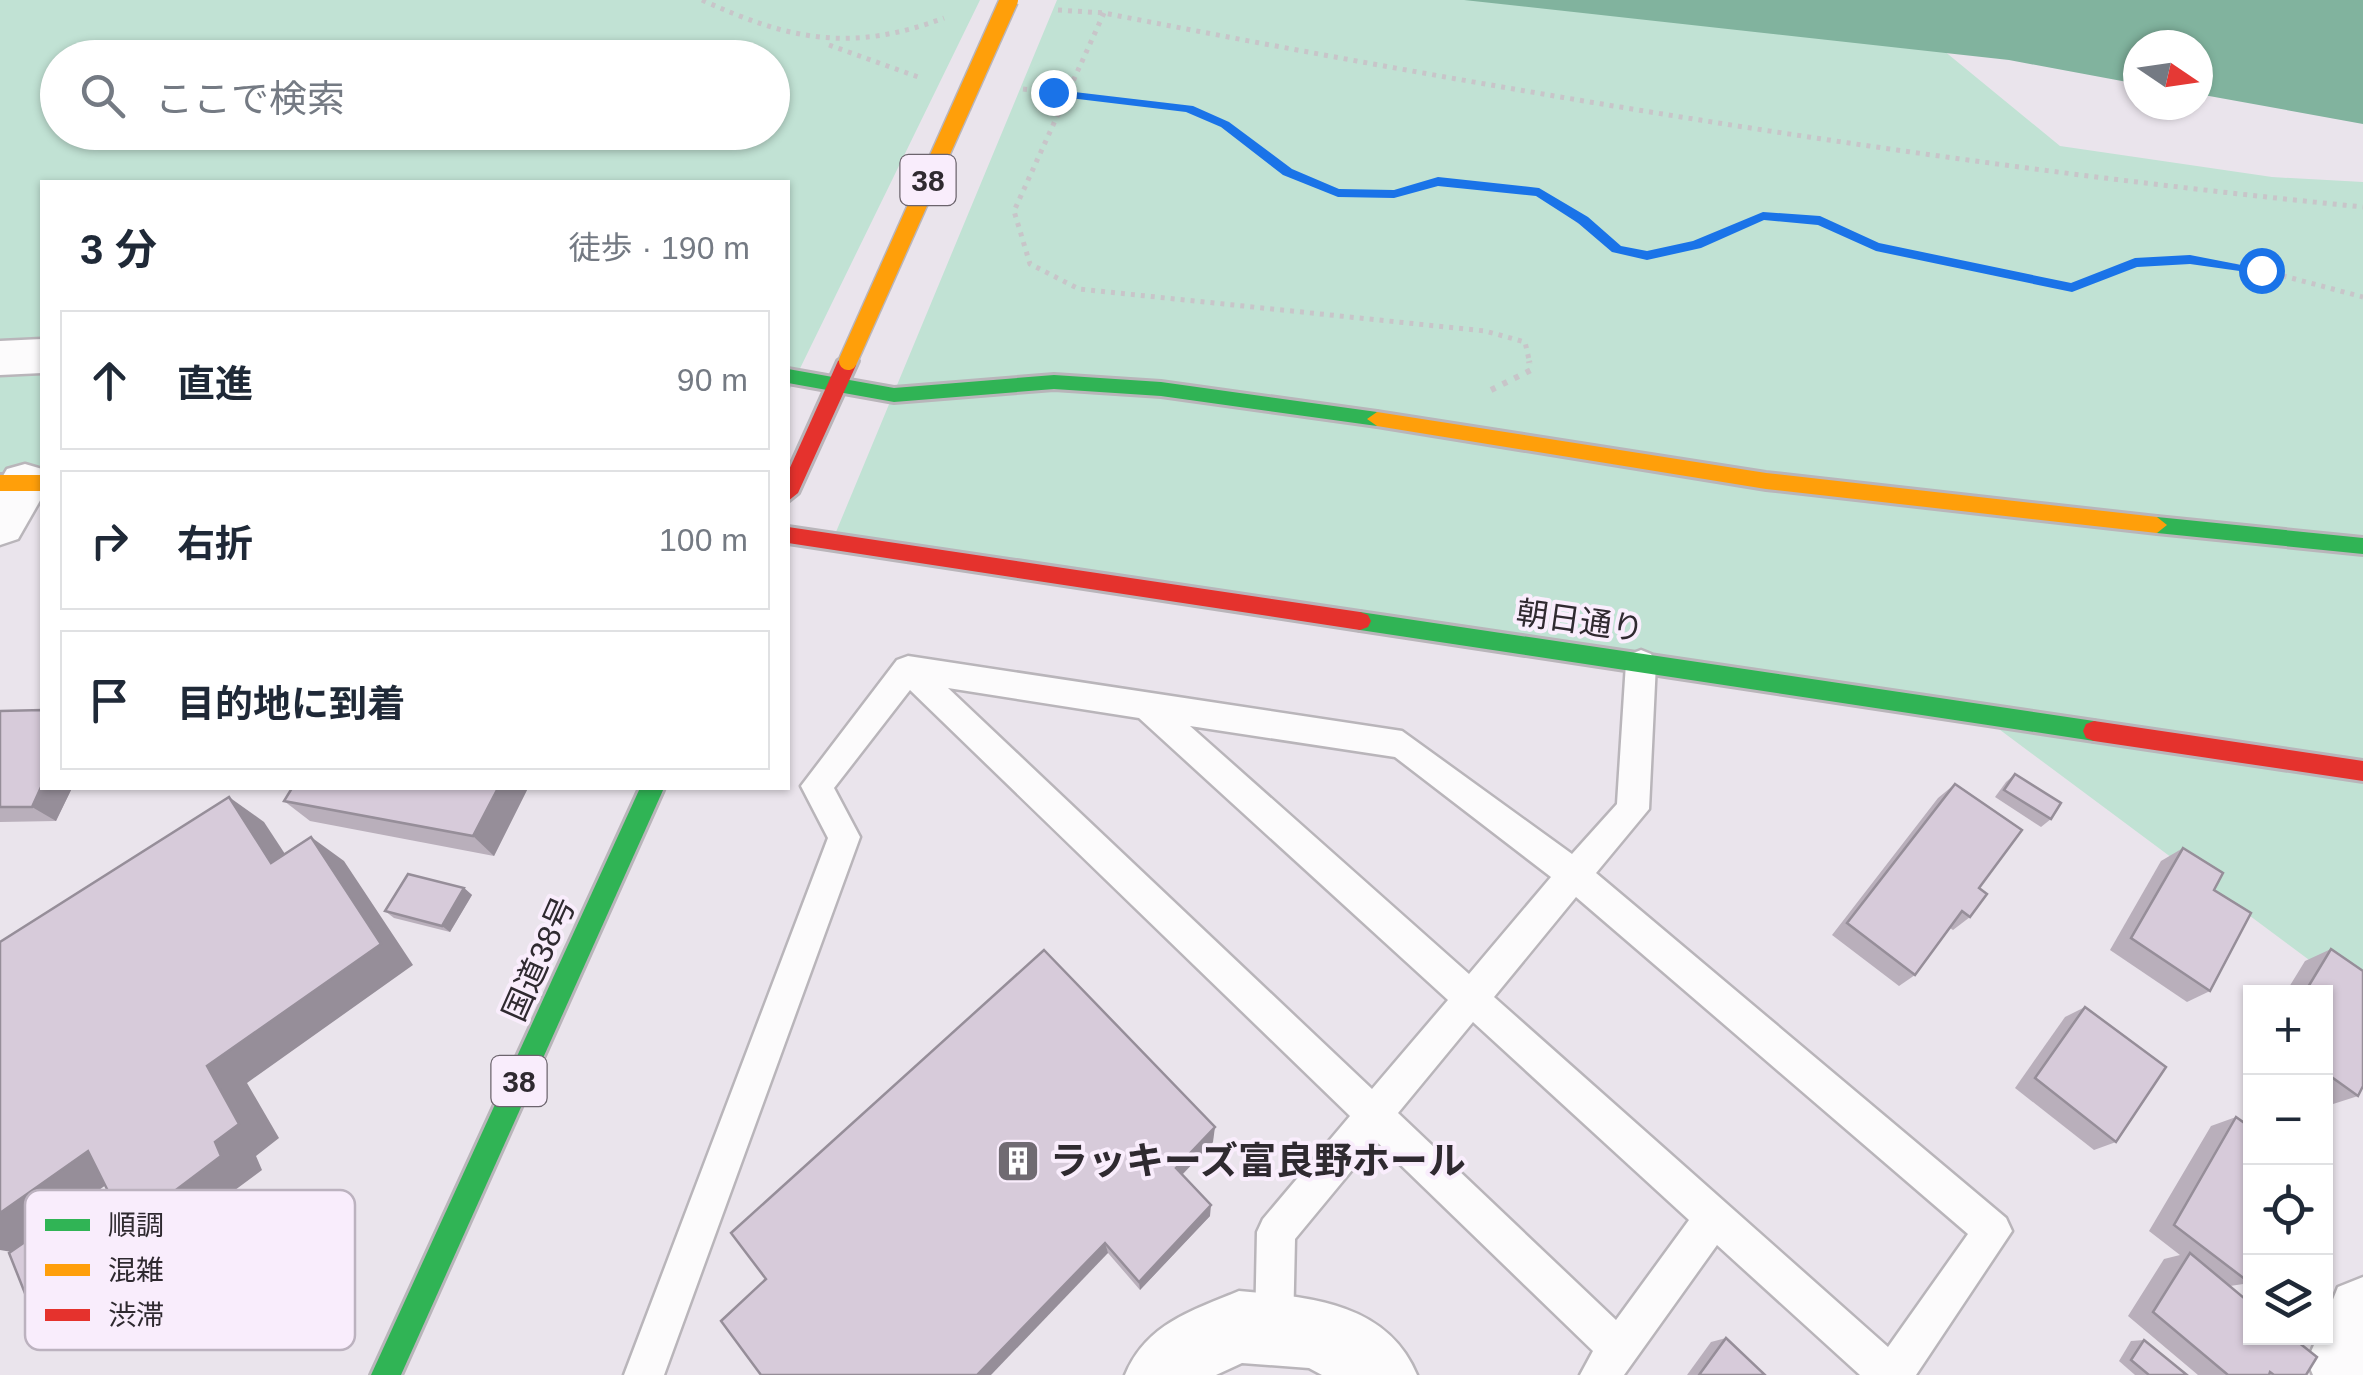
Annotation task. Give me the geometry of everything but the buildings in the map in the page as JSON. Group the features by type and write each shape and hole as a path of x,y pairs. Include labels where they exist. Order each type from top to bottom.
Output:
{"main road":[{"name":"38","path":"790,488 1010,0"},
{"path":"790,376 894,395 1054,382 1161,390 1370,418 1566,455 1884,498 2363,546"},
{"name":"朝日通り","path":"790,536 2363,771"},
{"name":"国道38号","path":"386,1375 651,790"}],"street":[{"path":"0,358 40,356"},
{"path":"0,526 23,483"},
{"path":"2360,1375 2343,1362 2363,1312"},
{"path":"1161,1375 1181,1354 1239,1328 1317,1333 1368,1361 1380,1375"}],"lane":[{"path":"1274,1330 1276,1232 1632,809 1641,663"},
{"path":"908,669 1147,706 1402,746 1574,875 1993,1231 1891,1375 1147,706"},
{"path":"908,669 1373,1114 1610,1362 1714,1217"},
{"path":"644,1375 844,837 817,786 908,669"}],"path":[{"path":"702,0 754,25 922,78"},
{"path":"1046,10 1104,13 1478,88 1916,154 2221,194 2363,207"},
{"path":"824,44 905,35 958,11"},
{"path":"1104,13 1014,211 1030,264 1079,289 1486,330 1525,342 1532,370 1489,391"},
{"path":"1015,88 1188,108 1225,124 1288,172 1338,193 1394,194 1438,182 1539,192 1583,220 1617,249 1647,256 1696,245 1763,216 1820,221 1876,246 2072,288 2135,263 2190,259 2261,270 2363,297"}],"shaded area":[{"path":"0,0 980,0 790,389 790,180 40,180 40,483 0,483"},
{"path":"1057,0 1556,0 1932,41 2060,146 2272,177 2363,182 2363,1000 1976,712 831,544"},
{"path":"1464,0 2363,0 2363,124 2213,97 2213,30 2123,30 2123,81 2009,60"}],"traffic: fast":[{"path":"790,376 894,395 1054,382 1161,389 1377,419"},
{"path":"2157,525 2363,546"},
{"path":"1360,621 2094,731"},
{"path":"386,1375 651,790"}],"traffic: slow":[{"path":"848,361 1009,0"},
{"path":"1377,419 1571,453 1766,481 2157,525"},
{"path":"0,483 40,483"}],"traffic: jam":[{"path":"790,489 848,361"},
{"path":"790,535 1360,621"},
{"path":"2094,731 2363,771"}],"place":[{"name":"ラッキーズ富良野ホール","path":"1018,1161"}],"route":[{"path":"1053,92 1188,108 1225,124 1288,172 1338,193 1394,194 1438,182 1539,192 1583,220 1617,249 1647,256 1696,245 1763,216 1820,221 1876,246 1963,263 2018,280 2072,288 2135,263 2190,259 2261,270"}]}
